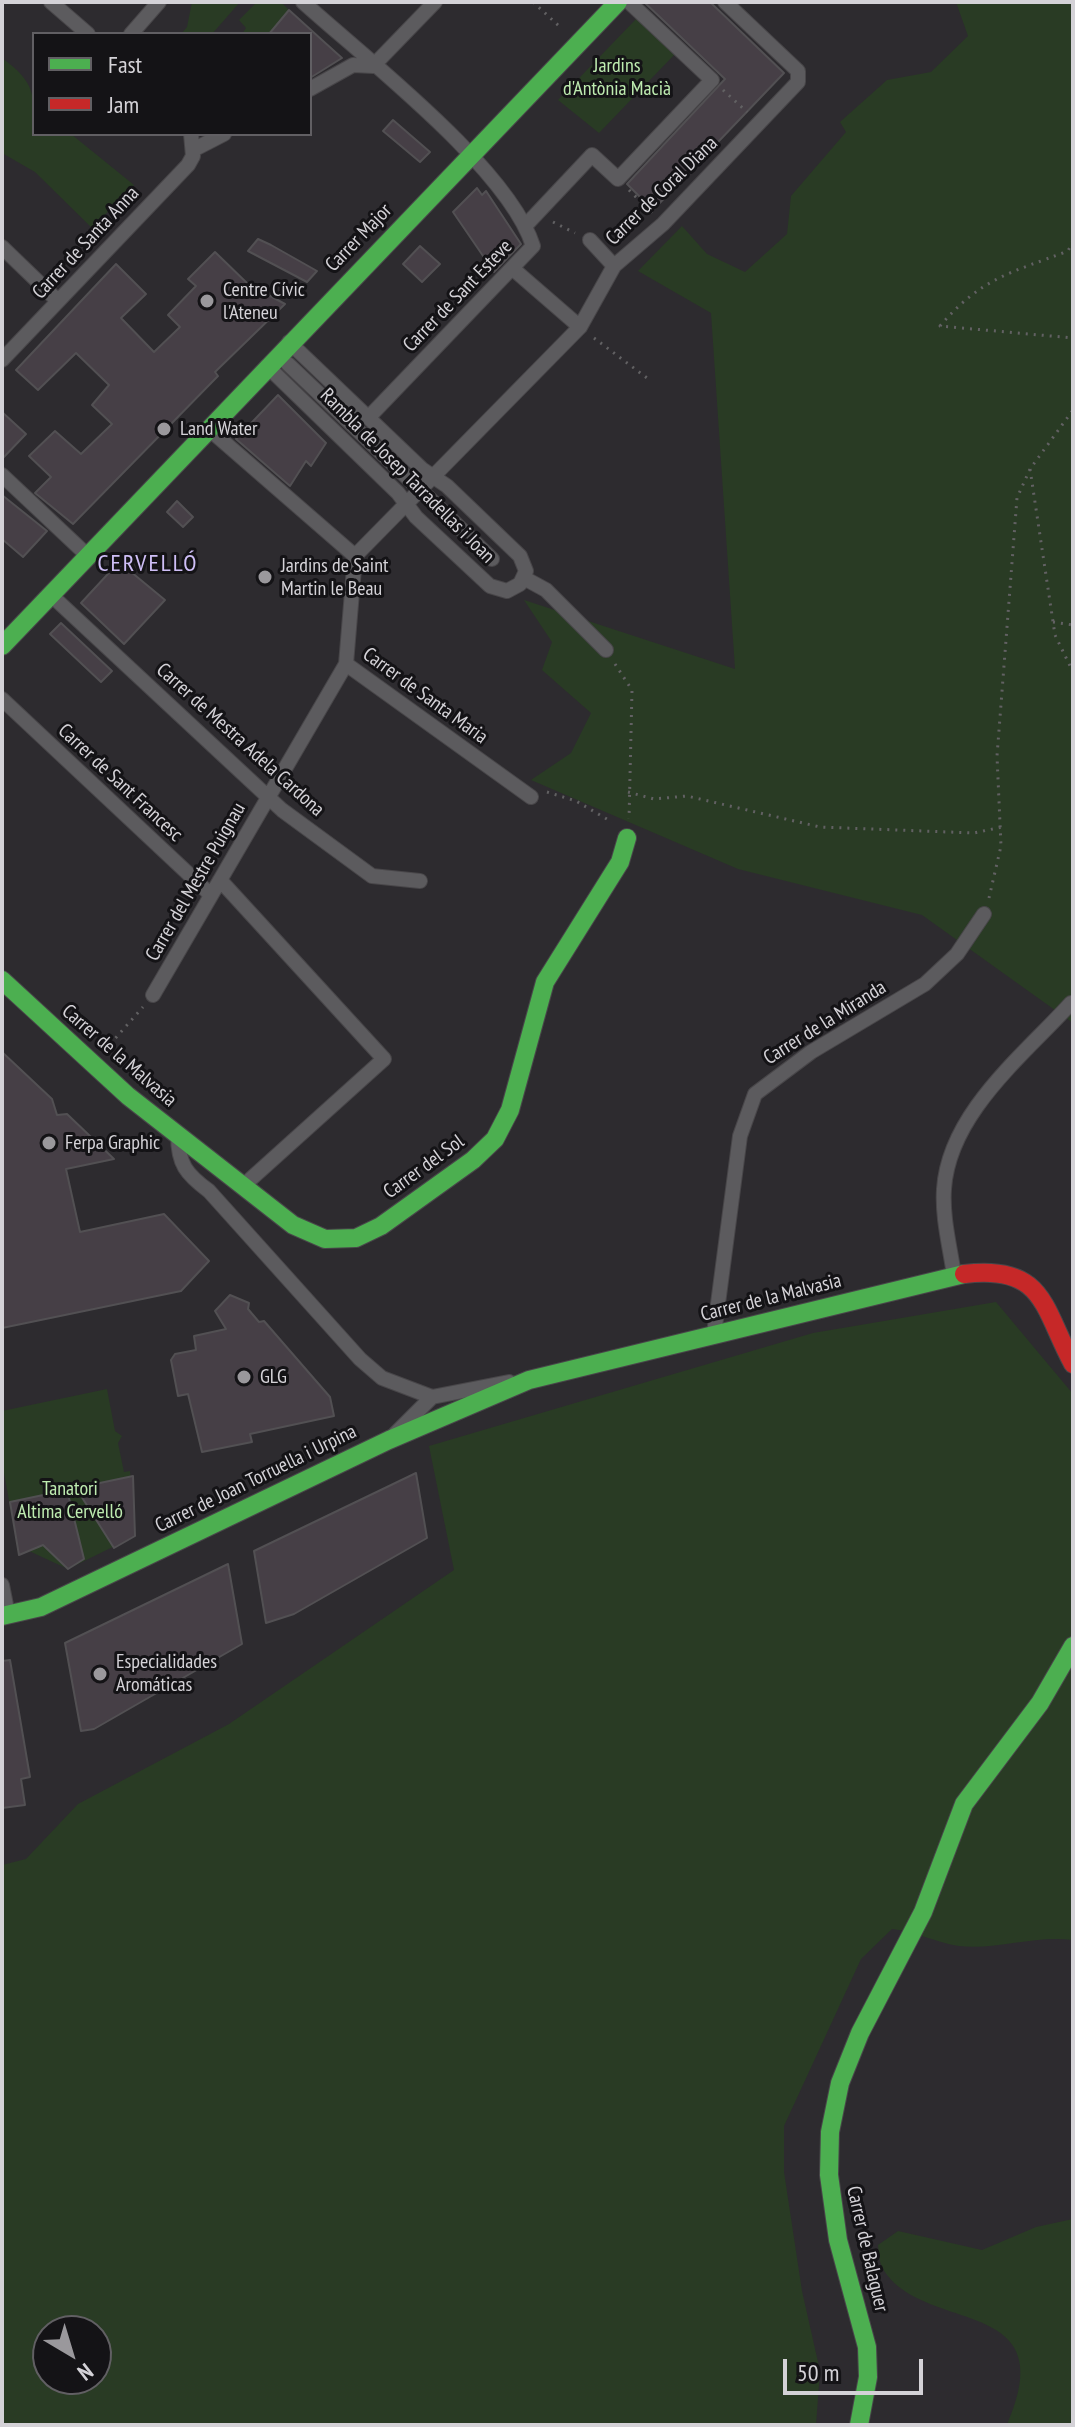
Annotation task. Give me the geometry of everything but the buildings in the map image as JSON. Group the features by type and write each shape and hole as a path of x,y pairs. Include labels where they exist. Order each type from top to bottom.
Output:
{"street":[{"path":"51,2 86,32"},
{"path":"133,32 159,2"},
{"name":"Carrer de Sant Esteve","path":"303,2 471,155 531,220 533,246 368,418"},
{"path":"312,88 353,65 373,66 435,2"},
{"name":"Carrer Major","path":"2,646 289,342 618,2"},
{"path":"531,220 592,155 618,179 712,80 629,2"},
{"name":"Carrer de Coral Diana","path":"355,556 413,484 580,327 614,266 663,224 799,77 725,2"},
{"path":"191,136 193,150 220,136"},
{"name":"Carrer de Santa Anna","path":"2,360 188,165 193,150"},
{"path":"590,240 614,266"},
{"path":"2,247 58,301"},
{"path":"512,268 580,327"},
{"name":"Rambla de Josep Tarradellas i Joan","path":"267,366 413,484 520,556 526,566 524,578 507,591 490,586 416,517 413,484 368,418 289,342"},
{"name":"Rambla de Josep Tarradellas i Joan","path":"292,368 413,484"},
{"path":"209,429 355,556"},
{"path":"2,475 88,556"},
{"name":"Rambla de Josep Tarradellas i Joan","path":"420,513 434,496 492,559"},
{"name":"Carrer de Santa Maria","path":"355,556 346,664 531,797"},
{"name":"Rambla de Josep Tarradellas i Joan","path":"524,578 546,590 606,650"},
{"name":"Carrer de Mestra Adela Cardona","path":"51,595 269,798 372,876 420,881"},
{"name":"Carrer del Mestre Puignau","path":"153,995 346,664"},
{"name":"Carrer de Sant Francesc","path":"2,699 211,895"},
{"name":"Carrer del Sol","path":"178,1135 306,1233 346,1239 381,1226 485,1150 510,1110 545,982 620,862 627,838"},
{"path":"220,880 384,1059 243,1186"},
{"name":"Carrer de la Miranda","path":"714,1334 740,1136 755,1094 811,1052 925,984 957,954 984,914"},
{"name":"Carrer de la Malvasia","path":"2,980 93,1064 178,1135 178,1158 183,1168 209,1191 360,1359 382,1378 432,1397 463,1389 529,1380 954,1275 989,1270 1006,1273 1030,1285 1050,1311 1073,1364"},
{"path":"954,1275 944,1191 959,1137 990,1091 1071,1003"},
{"name":"Carrer de Joan Torruella i Urpina","path":"5,1616 41,1607 389,1440 529,1380"},
{"path":"389,1440 432,1397"},
{"path":"2,1585 5,1616"},
{"name":"Carrer de Balaguer","path":"859,2425 868,2375 867,2346 832,2207 828,2160 833,2109 862,2021 924,1910 956,1819 989,1767 1047,1698 1073,1646"}],"path":[{"path":"533,2 559,26"},
{"path":"712,80 759,123"},
{"path":"618,179 663,224"},
{"path":"531,220 590,240"},
{"path":"1073,241 1068,251 994,278 964,298 940,326 1073,338"},
{"path":"580,327 651,381"},
{"path":"984,914 995,882 1002,827 997,756 1012,527 1017,498 1030,469 1073,410"},
{"path":"1030,469 1055,635 1073,672"},
{"path":"1053,622 1073,625"},
{"path":"606,650 632,690 627,838"},
{"path":"531,797 541,791 568,797 612,822"},
{"path":"628,792 654,799 687,796 820,827 974,833 1002,827"},
{"path":"93,1064 153,995"}],"green space":[{"path":"192,2 240,2 214,32 183,32 187,27"},
{"path":"257,2 281,2 289,10 271,32 243,32 246,28 239,20"},
{"path":"956,2 1073,2 1073,1023 922,915 738,869 531,780 571,753 591,713 542,670 552,642 524,600 735,669 711,313 638,271 682,226 707,254 745,272 787,234 791,196 846,132 840,122 887,80 931,72 968,36"},
{"name":"Jardins d'Antònia Macià","path":"637,18 675,54 599,133 558,100"},
{"path":"2,58 21,75 31,90 32,136 73,136 134,185 92,228 35,172 2,153"},
{"path":"996,1302 1073,1394 1073,1940 1044,1939 974,1947 892,1929 861,1959 784,2126 784,2172 802,2291 820,2371 816,2425 2,2425 2,1865 26,1859 78,1804 229,1724 454,1570 429,1446 813,1333"},
{"name":"Tanatori Altima Cervelló","path":"107,1389 115,1431 122,1436 118,1443 124,1472 130,1471 135,1536 68,1569 29,1551 19,1555 2,1462 2,1411"},
{"path":"1073,2219 1073,2425 1007,2425 1020,2383 1018,2355 1004,2335 982,2323 927,2303 902,2289 883,2269 878,2245 898,2231 982,2250 1036,2227"}],"traffic: fast":[{"path":"2,646 618,2"},
{"path":"2,980 128,1096 293,1225 325,1239 356,1238 381,1226 473,1160 495,1139 510,1110 545,982 620,862 627,838"},
{"path":"2,1616 41,1607 389,1440 529,1380 964,1274"},
{"path":"859,2425 868,2377 867,2347 838,2240 829,2175 830,2132 840,2083 860,2033 923,1912 964,1804 1040,1703 1073,1646"}],"traffic: jam":[{"path":"964,1274 1011,1276 1026,1284 1047,1309 1073,1364"}],"place":[{"name":"Centre Cívic l'Ateneu","path":"207,301"},
{"name":"Land Water","path":"164,429"},
{"name":"Jardins de Saint Martin le Beau","path":"265,577"},
{"name":"Ferpa Graphic","path":"49,1143"},
{"name":"GLG","path":"244,1377"},
{"name":"Especialidades Aromáticas","path":"100,1674"}],"district":[{"name":"CERVELLÓ","path":"148,564"}]}
